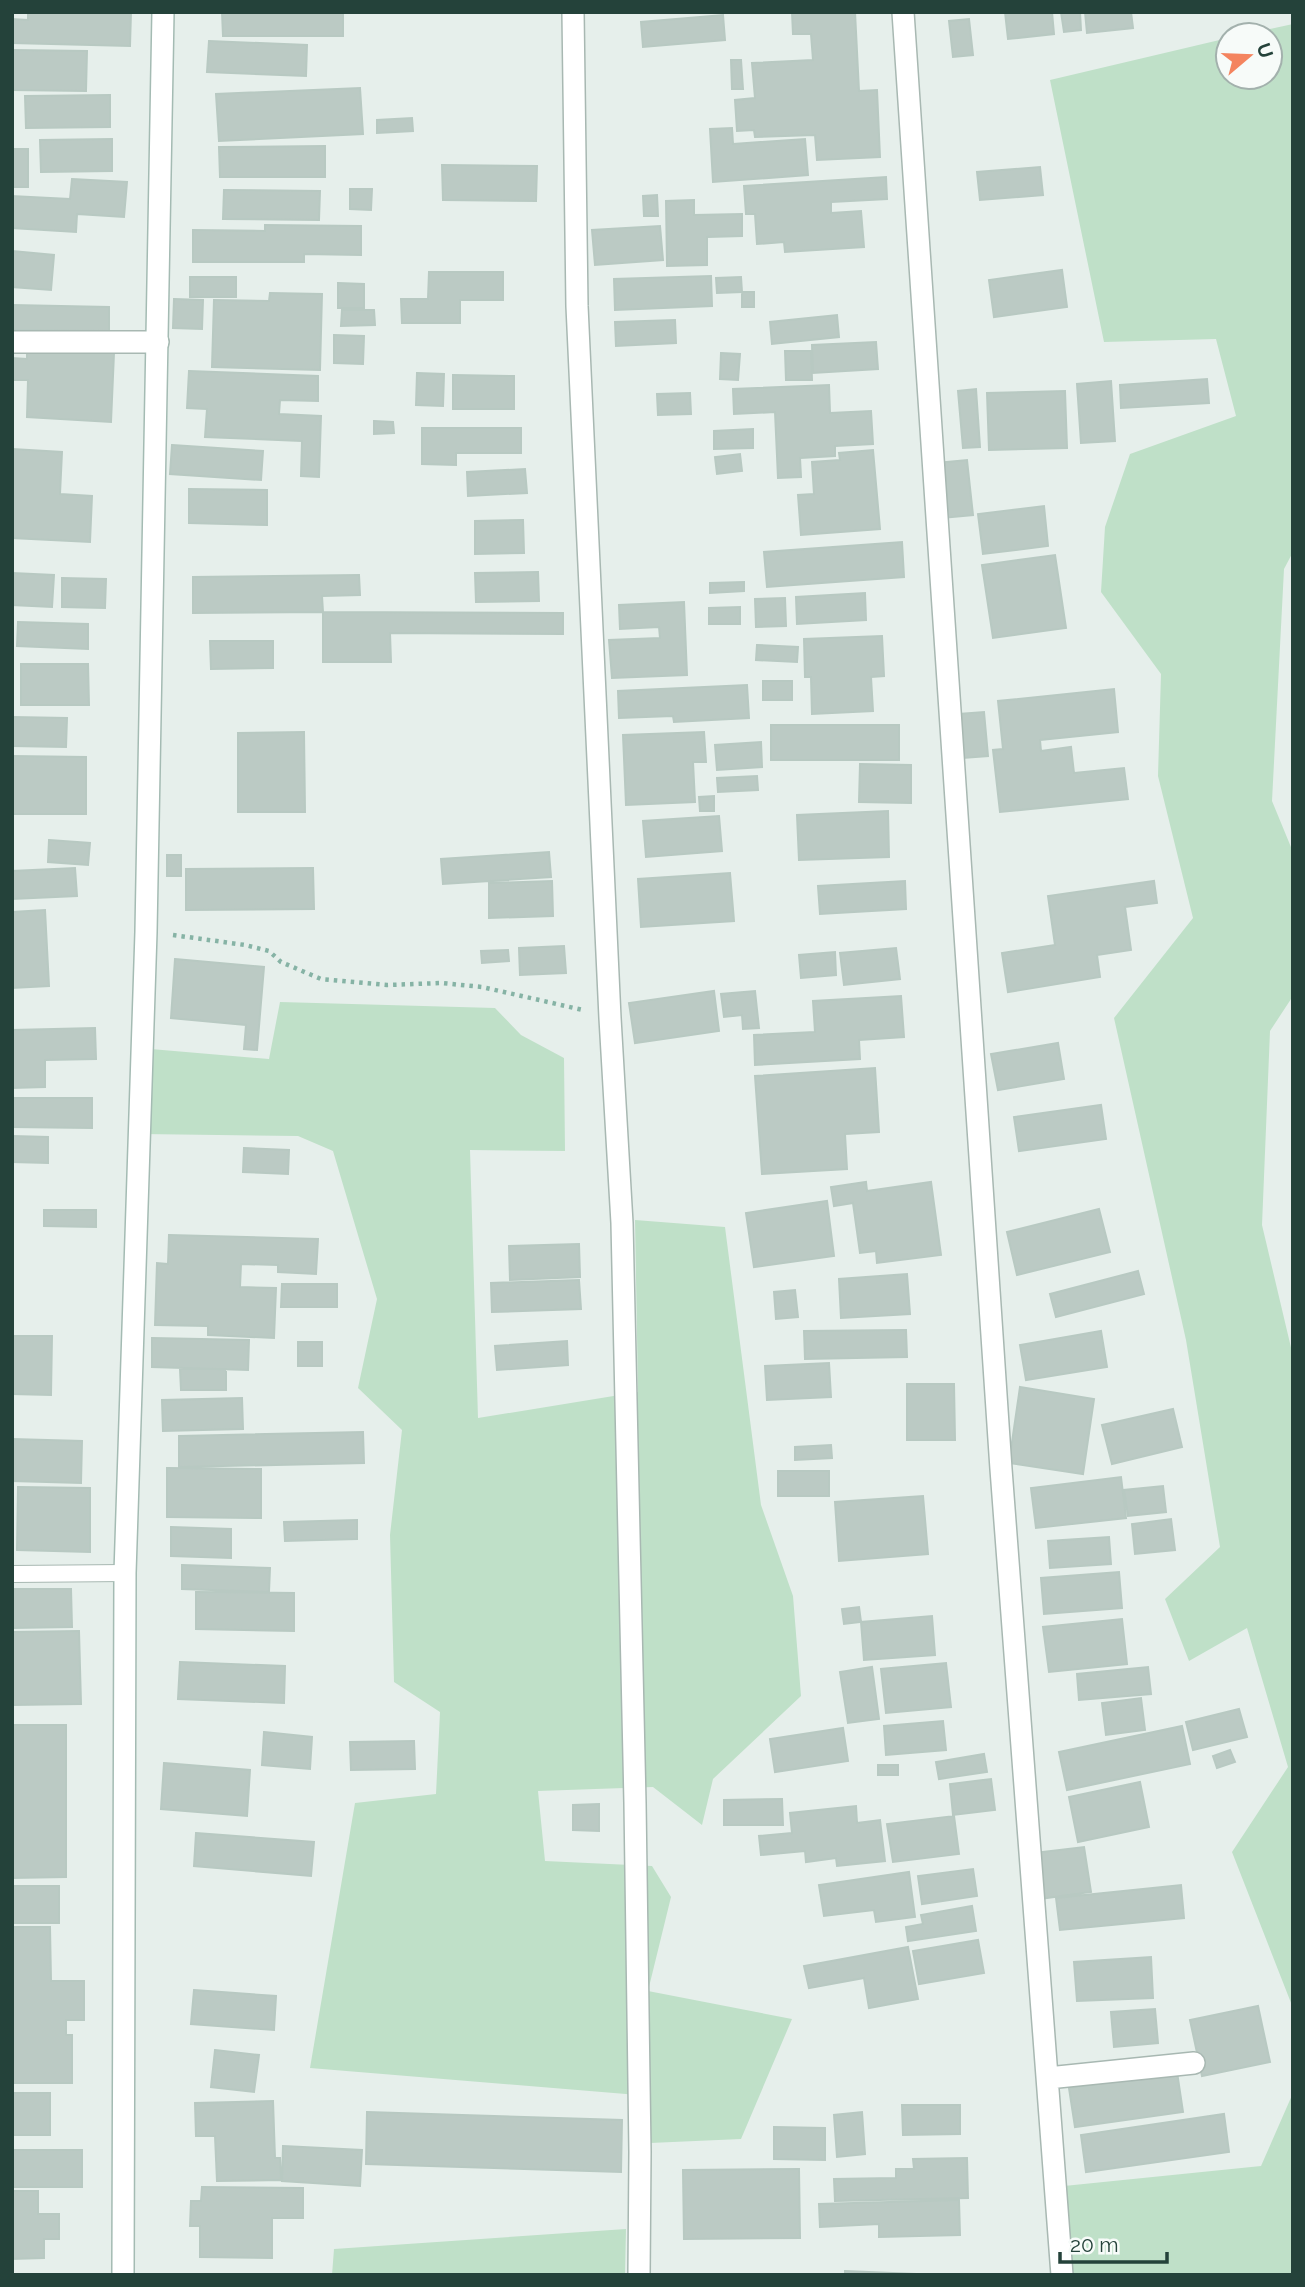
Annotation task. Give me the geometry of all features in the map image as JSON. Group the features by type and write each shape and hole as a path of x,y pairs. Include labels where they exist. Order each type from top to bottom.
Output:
{"street":[{"path":"122,2275 125,1573 146,932 163,12"},
{"path":"573,12 577,306 623,1264 635,1830 640,2152 639,2275"},
{"path":"903,12 1000,1455 1062,2275"},
{"path":"12,342 158,342"},
{"path":"1048,2078 1194,2063"}],"lane":[{"path":"12,1574 125,1573"}],"path":[{"path":"146,932 245,945 269,951 281,962 321,979 387,985 442,983 482,987 610,1017"}],"green space":[{"path":"1293,24 1293,552 1284,569 1272,801 1293,852 1293,996 1270,1031 1262,1225 1293,1356 1293,2008 1232,1852 1288,1767 1247,1628 1189,1661 1165,1599 1220,1547 1186,1340 1114,1018 1193,918 1158,776 1161,674 1101,592 1105,527 1130,454 1236,416 1216,339 1104,342 1050,80 1214,41 1214,91 1284,91 1284,26"},
{"path":"280,1002 495,1008 521,1035 564,1058 565,1151 470,1150 478,1418 638,1392 635,1220 725,1227 761,1505 793,1596 801,1696 713,1779 702,1825 653,1787 538,1791 545,1861 652,1866 671,1897 648,1991 792,2019 741,2139 650,2143 650,2096 310,2068 355,1803 436,1794 440,1712 394,1682 390,1535 402,1430 358,1388 377,1299 333,1151 298,1136 141,1134 139,1048 269,1059"},
{"path":"1293,2093 1293,2275 1070,2275 1064,2186 1261,2166"},
{"path":"626,2229 625,2275 332,2275 334,2249"}],"building":[{"path":"28,12 131,12 130,46 12,43 12,19 28,20"},
{"path":"222,12 343,12 343,36 223,36"},
{"path":"792,12 855,12 859,91 877,90 880,157 817,160 815,135 755,137 754,130 737,131 735,100 755,98 752,63 813,60 811,34 793,34"},
{"path":"1005,12 1052,12 1054,34 1008,39"},
{"path":"1061,12 1080,12 1081,30 1064,32"},
{"path":"1085,12 1131,12 1133,28 1087,33"},
{"path":"723,15 725,40 643,47 641,22"},
{"path":"969,19 973,55 953,57 949,21"},
{"path":"209,41 307,45 306,76 207,72"},
{"path":"12,50 87,51 86,91 12,90"},
{"path":"731,60 741,60 743,89 732,89"},
{"path":"360,88 363,134 219,141 216,94"},
{"path":"110,95 110,127 26,128 25,96"},
{"path":"412,118 413,131 377,133 377,120"},
{"path":"732,128 733,144 805,139 808,175 713,182 710,129"},
{"path":"112,139 112,171 41,172 40,140"},
{"path":"325,146 325,177 220,177 219,147"},
{"path":"12,149 28,149 28,187 12,187"},
{"path":"442,165 537,166 536,201 443,200"},
{"path":"1040,167 1043,195 980,200 977,172"},
{"path":"886,177 887,199 831,202 831,213 861,211 864,247 785,252 784,242 757,244 755,214 746,214 744,186"},
{"path":"72,179 127,182 124,217 77,214 76,232 12,228 12,196 70,199"},
{"path":"350,189 372,189 371,210 350,209"},
{"path":"224,190 320,191 319,220 223,219"},
{"path":"657,195 658,216 644,216 643,196"},
{"path":"694,200 694,215 742,214 742,236 707,237 707,265 667,266 666,201"},
{"path":"265,225 361,226 361,255 304,254 304,262 193,262 193,230 265,231"},
{"path":"660,226 663,260 595,265 592,230"},
{"path":"12,251 54,255 51,290 12,287"},
{"path":"1062,270 1067,307 994,317 989,280"},
{"path":"429,272 503,272 503,300 460,300 460,323 402,323 401,299 428,299"},
{"path":"711,276 712,306 615,310 614,279"},
{"path":"190,277 236,277 236,297 190,297"},
{"path":"741,277 742,292 717,293 716,278"},
{"path":"338,283 364,284 364,308 338,308"},
{"path":"742,292 754,292 754,307 742,307"},
{"path":"270,293 322,294 320,370 212,367 214,300 269,301"},
{"path":"174,299 203,300 202,329 173,328"},
{"path":"12,305 109,307 109,331 12,330"},
{"path":"342,310 374,310 375,325 341,326"},
{"path":"837,315 839,337 772,344 770,322"},
{"path":"675,320 676,343 616,346 615,322"},
{"path":"334,335 364,336 363,364 334,363"},
{"path":"876,342 878,369 813,373 812,345"},
{"path":"27,349 114,353 111,422 27,417 28,380 12,380 12,358 27,359"},
{"path":"785,351 811,351 812,380 786,380"},
{"path":"721,353 740,354 738,380 720,379"},
{"path":"189,371 318,376 318,401 280,400 279,414 321,416 319,477 301,476 302,441 205,437 207,409 187,408"},
{"path":"417,373 444,374 443,406 416,405"},
{"path":"453,375 514,376 514,409 453,409"},
{"path":"1207,379 1209,403 1121,408 1120,385"},
{"path":"1111,381 1115,441 1081,443 1077,384"},
{"path":"829,385 830,413 871,411 873,444 835,446 835,456 800,458 801,477 778,478 775,412 734,414 733,389"},
{"path":"976,389 980,447 963,448 958,391"},
{"path":"1065,391 1067,448 989,450 987,393"},
{"path":"690,393 691,414 658,415 657,394"},
{"path":"374,421 393,422 394,433 374,434"},
{"path":"422,428 521,428 521,453 456,453 456,465 422,464"},
{"path":"753,429 753,448 714,449 714,431"},
{"path":"172,445 263,451 261,480 170,474"},
{"path":"12,449 62,452 60,494 92,496 90,542 12,538"},
{"path":"873,450 880,529 801,535 798,495 814,494 812,462 840,460 839,453"},
{"path":"740,454 742,471 717,474 715,457"},
{"path":"967,460 973,515 942,518 937,463"},
{"path":"525,469 527,493 468,496 467,472"},
{"path":"189,489 267,490 267,525 189,523"},
{"path":"1044,506 1048,546 983,554 978,514"},
{"path":"523,520 524,553 475,554 475,521"},
{"path":"902,542 904,577 767,587 764,552"},
{"path":"1055,555 1066,628 993,638 982,565"},
{"path":"538,572 539,601 476,602 475,573"},
{"path":"12,573 54,575 52,607 12,605"},
{"path":"359,575 360,595 322,596 323,612 193,613 193,577"},
{"path":"62,578 106,579 105,608 62,607"},
{"path":"744,582 744,591 710,593 710,583"},
{"path":"865,593 866,620 797,624 796,597"},
{"path":"785,598 786,626 756,627 755,599"},
{"path":"684,602 687,675 612,678 609,640 660,638 659,627 620,629 619,605"},
{"path":"740,607 740,624 709,624 709,608"},
{"path":"323,612 563,613 563,634 390,633 391,662 323,662"},
{"path":"18,622 88,624 88,649 17,646"},
{"path":"882,636 884,676 871,677 873,711 812,714 811,677 805,677 804,639"},
{"path":"210,641 273,641 273,668 211,669"},
{"path":"757,645 798,647 797,662 756,660"},
{"path":"21,664 88,664 89,705 21,705"},
{"path":"763,681 792,681 792,700 763,700"},
{"path":"747,685 749,718 674,722 673,716 619,718 618,691"},
{"path":"1114,689 1118,732 1040,740 1041,751 1071,747 1074,773 1124,768 1128,799 1000,812 993,750 1003,749 998,701"},
{"path":"984,712 988,756 963,758 959,714"},
{"path":"12,717 67,718 66,747 12,746"},
{"path":"771,725 899,725 899,760 771,760"},
{"path":"304,732 305,812 238,812 238,733"},
{"path":"704,732 706,762 693,762 695,802 626,805 623,735"},
{"path":"761,742 762,767 717,770 715,745"},
{"path":"12,756 86,757 86,814 12,814"},
{"path":"860,764 911,765 911,803 859,802"},
{"path":"757,776 758,790 718,792 717,778"},
{"path":"714,796 714,811 700,811 699,797"},
{"path":"888,811 889,857 799,860 797,815"},
{"path":"719,816 722,851 646,857 643,821"},
{"path":"49,840 90,843 88,865 48,862"},
{"path":"549,852 551,877 443,884 441,859"},
{"path":"167,855 181,855 181,876 167,876"},
{"path":"75,868 77,896 12,899 12,871"},
{"path":"313,868 314,909 186,910 186,869"},
{"path":"730,873 734,921 641,927 638,879"},
{"path":"552,881 553,916 489,918 489,883"},
{"path":"905,881 906,909 820,914 818,886"},
{"path":"1154,881 1157,903 1125,907 1131,950 1097,955 1100,977 1008,992 1002,953 1055,945 1048,896"},
{"path":"45,910 49,986 12,988 12,912"},
{"path":"564,946 566,973 520,975 519,948"},
{"path":"896,948 900,979 844,985 840,953"},
{"path":"508,950 509,961 482,963 481,951"},
{"path":"835,952 836,975 801,978 799,955"},
{"path":"175,959 264,967 257,1050 244,1049 246,1025 171,1018"},
{"path":"714,991 719,1031 635,1043 629,1003"},
{"path":"755,991 759,1028 743,1029 742,1015 724,1017 721,994"},
{"path":"901,996 904,1037 859,1040 860,1059 755,1065 754,1035 815,1032 813,1001"},
{"path":"95,1028 96,1059 45,1060 45,1087 12,1088 12,1030"},
{"path":"1058,1043 1064,1079 998,1090 991,1054"},
{"path":"875,1068 879,1132 845,1134 847,1169 762,1174 755,1076"},
{"path":"12,1098 92,1098 92,1128 12,1127"},
{"path":"1101,1105 1106,1139 1019,1151 1014,1117"},
{"path":"12,1136 48,1137 48,1163 12,1162"},
{"path":"244,1148 289,1150 288,1174 243,1172"},
{"path":"866,1182 867,1191 931,1182 941,1255 877,1263 876,1251 860,1253 853,1203 834,1206 831,1187"},
{"path":"827,1201 834,1256 754,1267 746,1213"},
{"path":"1099,1209 1110,1252 1017,1275 1007,1232"},
{"path":"44,1210 96,1210 96,1227 44,1226"},
{"path":"169,1235 318,1239 316,1274 278,1272 278,1265 241,1264 240,1287 276,1288 274,1338 208,1335 208,1326 155,1325 157,1263 168,1264"},
{"path":"579,1244 580,1277 510,1280 509,1246"},
{"path":"1138,1271 1144,1294 1056,1317 1050,1294"},
{"path":"907,1274 910,1314 841,1318 839,1279"},
{"path":"579,1280 581,1309 492,1312 491,1283"},
{"path":"282,1284 337,1284 337,1307 281,1307"},
{"path":"795,1290 798,1317 776,1319 774,1292"},
{"path":"906,1330 907,1357 805,1359 804,1331"},
{"path":"1101,1331 1107,1367 1026,1380 1020,1345"},
{"path":"12,1336 52,1336 51,1395 12,1394"},
{"path":"152,1338 249,1340 248,1370 152,1367"},
{"path":"567,1341 568,1365 497,1370 495,1346"},
{"path":"298,1342 322,1342 322,1366 298,1366"},
{"path":"829,1363 831,1397 767,1400 765,1366"},
{"path":"180,1369 226,1369 226,1390 181,1390"},
{"path":"907,1384 954,1384 955,1440 907,1440"},
{"path":"1020,1387 1094,1399 1083,1474 1009,1463"},
{"path":"242,1398 243,1429 163,1431 162,1400"},
{"path":"1173,1409 1182,1447 1112,1464 1102,1425"},
{"path":"363,1432 364,1463 179,1467 179,1436"},
{"path":"12,1439 82,1441 81,1483 12,1481"},
{"path":"831,1445 832,1458 795,1460 795,1447"},
{"path":"167,1468 261,1469 261,1518 167,1517"},
{"path":"778,1471 829,1471 829,1496 778,1496"},
{"path":"1121,1477 1126,1518 1036,1528 1031,1488"},
{"path":"1163,1486 1166,1512 1128,1516 1124,1490"},
{"path":"18,1487 90,1488 90,1552 17,1550"},
{"path":"923,1496 928,1554 839,1561 835,1502"},
{"path":"1171,1519 1175,1550 1135,1554 1132,1524"},
{"path":"357,1520 357,1539 285,1541 284,1522"},
{"path":"171,1527 231,1529 231,1558 171,1556"},
{"path":"1109,1537 1111,1564 1050,1568 1048,1541"},
{"path":"182,1565 270,1568 269,1592 182,1589"},
{"path":"1119,1572 1122,1608 1044,1614 1041,1578"},
{"path":"12,1589 71,1589 72,1627 12,1628"},
{"path":"196,1592 294,1593 294,1631 196,1629"},
{"path":"859,1607 861,1622 844,1624 842,1609"},
{"path":"932,1616 935,1655 864,1660 861,1622"},
{"path":"1122,1619 1127,1664 1049,1672 1043,1627"},
{"path":"79,1631 81,1704 13,1705 12,1632"},
{"path":"180,1662 285,1666 284,1703 178,1699"},
{"path":"946,1663 951,1707 886,1713 881,1669"},
{"path":"872,1667 879,1719 848,1723 840,1672"},
{"path":"1148,1667 1151,1694 1079,1700 1077,1674"},
{"path":"1141,1698 1145,1730 1106,1735 1102,1703"},
{"path":"1239,1709 1247,1737 1193,1750 1186,1722"},
{"path":"943,1721 946,1750 886,1755 884,1726"},
{"path":"12,1725 66,1725 66,1877 12,1878"},
{"path":"1182,1726 1190,1764 1067,1790 1059,1752"},
{"path":"843,1728 848,1761 775,1772 770,1739"},
{"path":"264,1732 312,1737 310,1769 262,1765"},
{"path":"414,1741 415,1769 351,1770 350,1742"},
{"path":"1230,1750 1235,1762 1217,1768 1213,1756"},
{"path":"984,1754 987,1772 939,1779 936,1762"},
{"path":"164,1763 250,1770 247,1816 161,1809"},
{"path":"878,1765 898,1765 898,1775 878,1775"},
{"path":"991,1779 995,1810 953,1815 950,1784"},
{"path":"1140,1782 1149,1827 1078,1842 1069,1797"},
{"path":"782,1799 783,1825 724,1825 724,1800"},
{"path":"599,1804 599,1831 573,1830 573,1805"},
{"path":"856,1806 857,1823 880,1820 885,1861 837,1866 836,1858 806,1862 805,1851 761,1855 759,1836 792,1833 790,1813"},
{"path":"954,1816 959,1854 893,1862 887,1824"},
{"path":"196,1833 314,1842 311,1876 194,1866"},
{"path":"1084,1847 1091,1892 1039,1899 1033,1853"},
{"path":"973,1869 977,1896 922,1904 918,1876"},
{"path":"909,1872 915,1917 876,1922 874,1910 824,1916 819,1885"},
{"path":"1181,1885 1184,1918 1060,1930 1056,1898"},
{"path":"12,1886 59,1886 59,1923 12,1923"},
{"path":"972,1906 976,1931 908,1941 906,1927 923,1924 921,1915"},
{"path":"12,1927 50,1927 51,1981 84,1981 84,2020 66,2020 66,2035 72,2035 72,2083 12,2083"},
{"path":"978,1940 984,1973 919,1984 913,1951"},
{"path":"908,1947 918,1999 869,2008 864,1978 809,1988 804,1966"},
{"path":"1151,1957 1153,1998 1077,2001 1074,1962"},
{"path":"194,1990 276,1996 274,2030 191,2024"},
{"path":"1258,2006 1270,2062 1202,2076 1190,2020"},
{"path":"1155,2009 1158,2043 1114,2047 1111,2012"},
{"path":"215,2050 259,2055 254,2092 211,2087"},
{"path":"1177,2072 1183,2112 1075,2127 1069,2088"},
{"path":"12,2093 50,2093 50,2135 12,2135"},
{"path":"273,2101 275,2158 280,2158 281,2180 217,2181 215,2136 196,2136 195,2103"},
{"path":"902,2105 960,2105 960,2134 903,2135"},
{"path":"367,2112 622,2120 621,2172 366,2164"},
{"path":"862,2112 865,2154 837,2157 834,2115"},
{"path":"1224,2114 1229,2152 1086,2172 1081,2135"},
{"path":"774,2127 825,2128 825,2160 774,2159"},
{"path":"283,2146 362,2150 360,2186 282,2181"},
{"path":"12,2150 82,2150 82,2187 12,2187"},
{"path":"967,2158 968,2198 835,2201 834,2179 896,2178 896,2169 914,2169 913,2159"},
{"path":"799,2169 800,2238 684,2239 683,2170"},
{"path":"202,2187 303,2188 303,2218 272,2218 272,2258 200,2257 200,2226 190,2226 191,2201 201,2201"},
{"path":"12,2191 38,2191 38,2214 59,2214 59,2239 44,2239 44,2258 12,2259"},
{"path":"959,2200 960,2235 879,2237 879,2224 820,2227 819,2204"},
{"path":"845,2271 940,2275 845,2275"}]}
